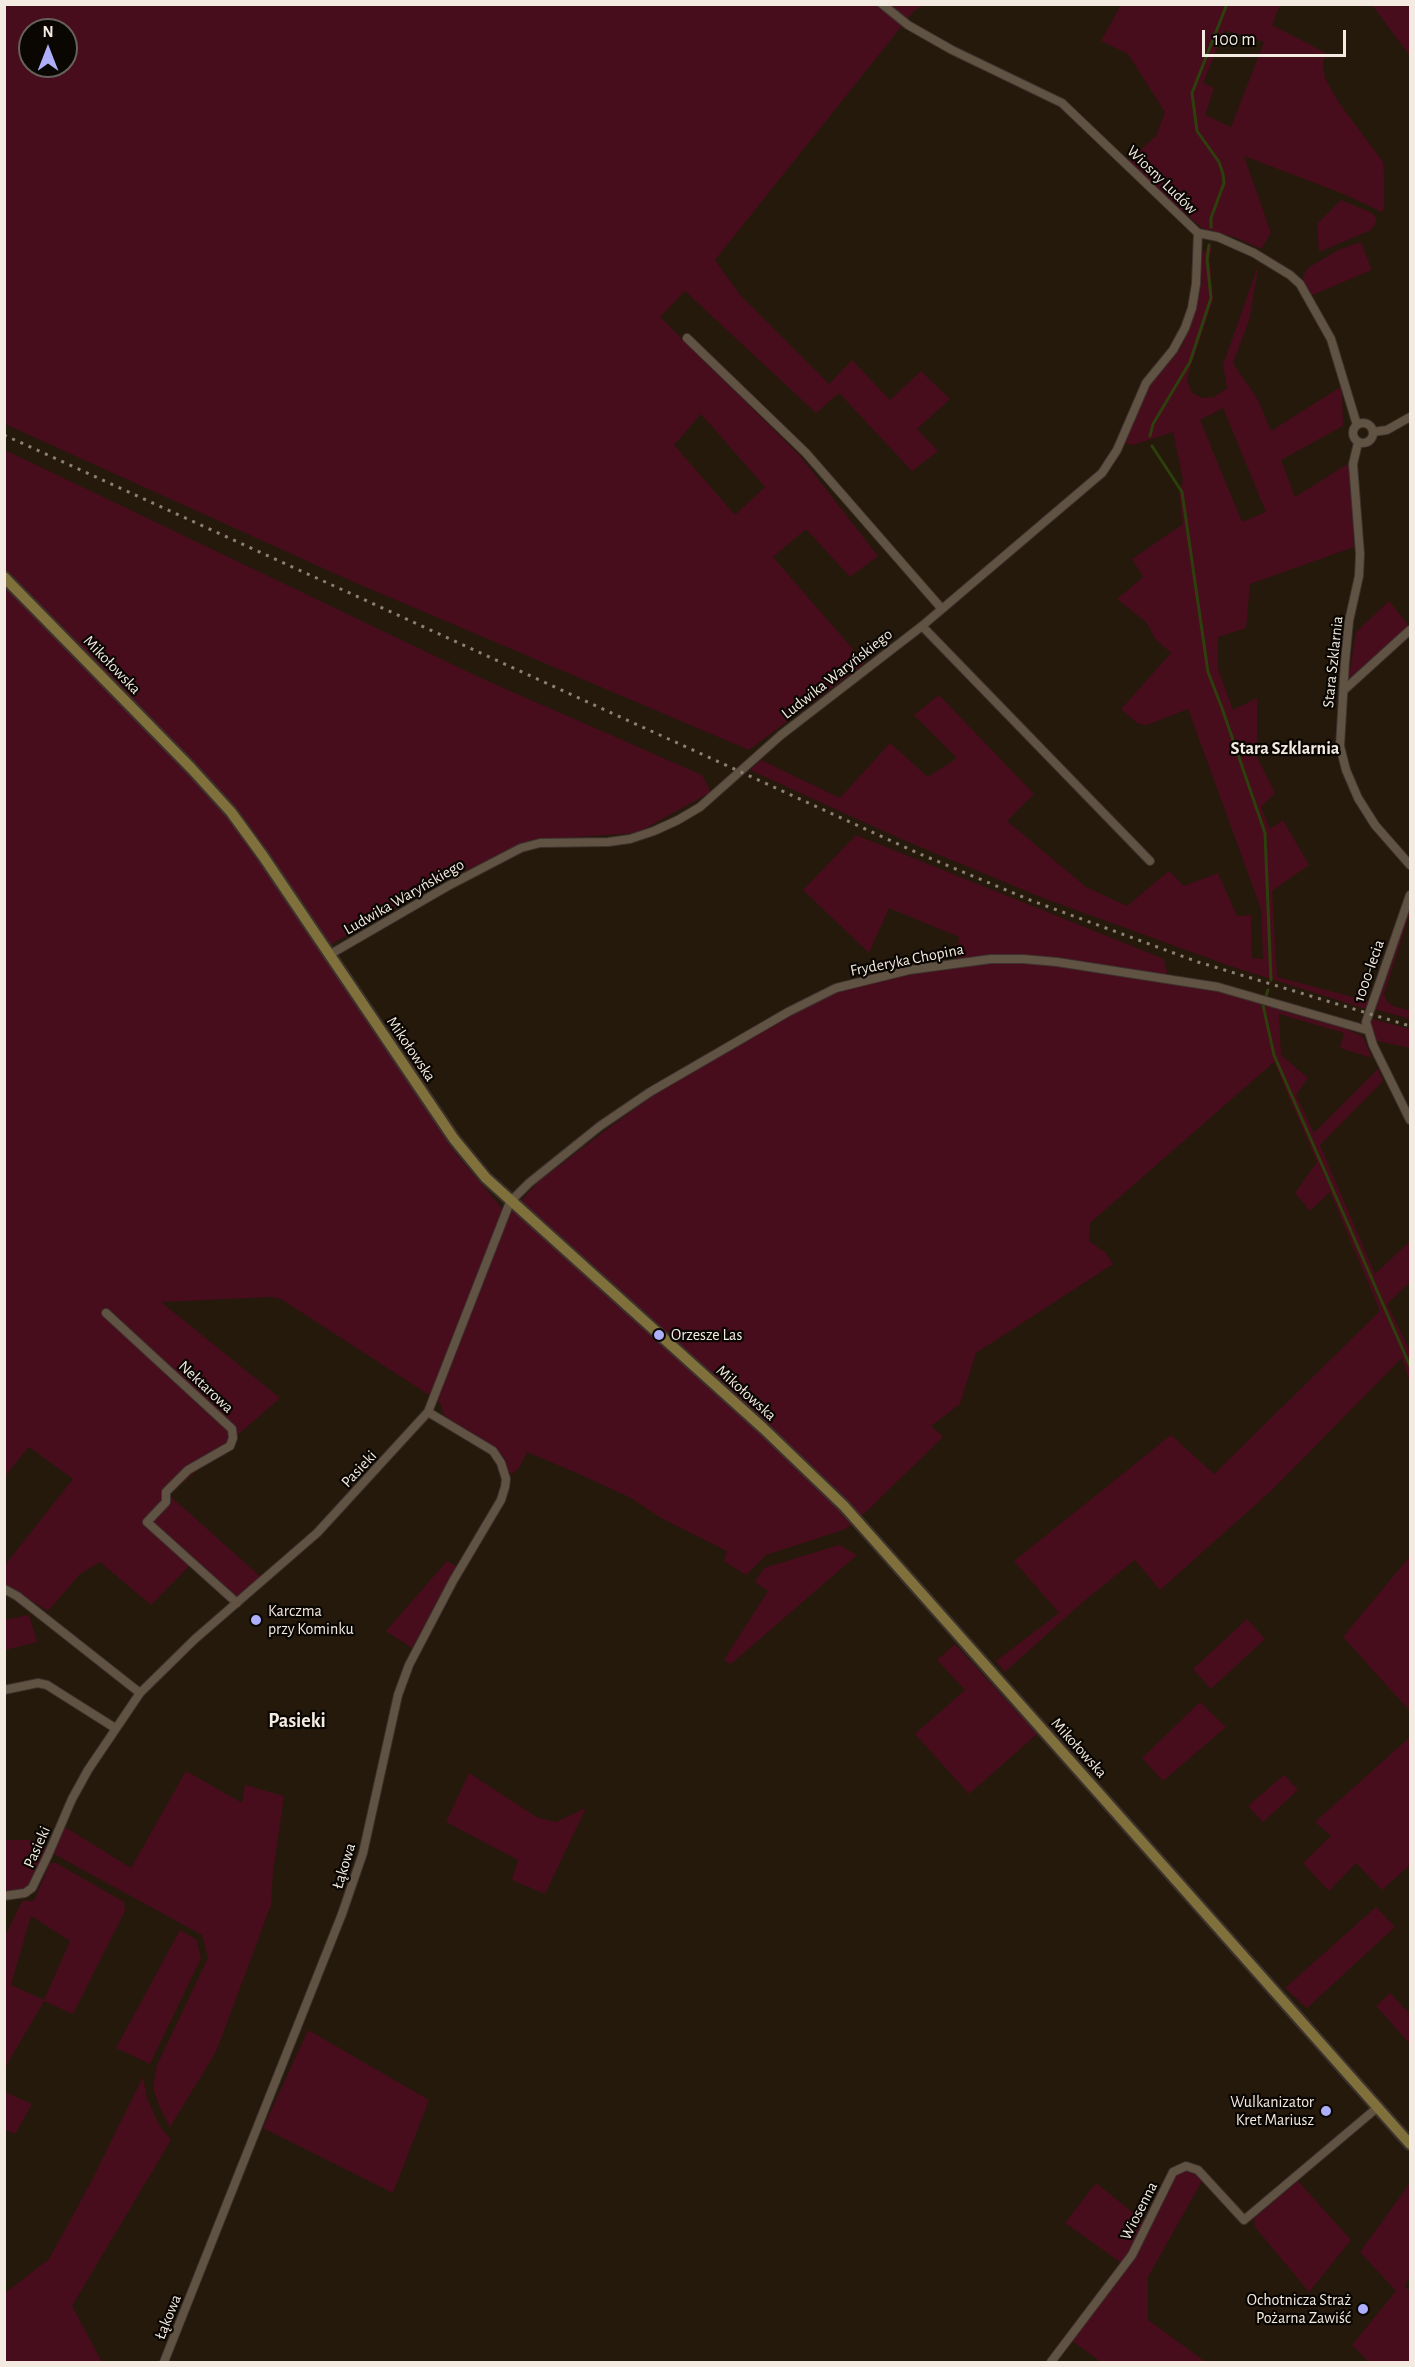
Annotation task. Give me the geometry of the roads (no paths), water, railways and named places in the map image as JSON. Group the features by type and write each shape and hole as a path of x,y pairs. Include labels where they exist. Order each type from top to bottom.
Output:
{"main road":[{"name":"Mikołowska","path":"4,577 231,812 454,1139 486,1178 781,1444 844,1506 1410,2144"}],"street":[{"name":"Wiosny Ludów","path":"882,4 908,25 952,50 1062,103 1198,233 1218,237 1254,253 1290,275 1300,284 1331,339 1357,425 1352,433 1358,443"},
{"name":"Ludwika Waryńskiego","path":"329,955 448,886 521,848 540,843 608,842 630,839 678,820 710,800 781,735 922,626 1102,473 1117,450 1146,383 1173,350 1185,328 1192,308 1196,284 1198,233"},
{"path":"687,338 806,453 942,609"},
{"path":"1373,432 1387,430 1410,417"},
{"path":"1357,425 1367,424 1373,432"},
{"path":"1358,443 1365,444 1370,441 1373,432"},
{"name":"Stara Szklarnia","path":"1358,443 1353,464 1360,554 1359,576 1349,621 1340,746 1346,770 1358,798 1375,825 1410,865"},
{"path":"922,626 1150,861"},
{"path":"1344,690 1410,630"},
{"name":"1000-lecia","path":"1367,1030 1366,1022 1410,895"},
{"name":"Fryderyka Chopina","path":"510,1202 529,1182 600,1126 699,1062 818,996 882,975 991,959 1057,962 1218,987 1367,1030"},
{"path":"1367,1030 1410,1120"},
{"name":"Pasieki","path":"4,1896 25,1893 32,1888 72,1799 88,1770 140,1693 195,1639 316,1533 428,1412 510,1202"},
{"name":"Nektarowa","path":"105,1313 232,1429 233,1438 230,1446 188,1470 166,1492 166,1502 147,1522 237,1603"},
{"name":"Łąkowa","path":"164,2362 342,1914 363,1853 399,1695 409,1665 453,1581 501,1500 506,1487 501,1464 493,1451 428,1412"},
{"path":"4,1589 17,1596 140,1693"},
{"path":"4,1690 38,1683 47,1685 116,1728"},
{"name":"Wiosenna","path":"1051,2362 1132,2255 1173,2172 1186,2166 1198,2170 1244,2220 1378,2107"}],"waterway":[{"path":"1211,227 1211,218 1224,183 1223,174 1219,162 1197,131 1192,93 1227,4"},
{"path":"1150,436 1153,424 1190,362 1211,298 1207,259 1209,245"},
{"path":"1152,446 1182,492 1208,672 1265,833 1271,980"},
{"path":"1266,996 1268,990"},
{"path":"1263,1005 1274,1055 1410,1366"}],"railway":[{"path":"4,435 920,854 1030,900 1198,962 1410,1026"}],"place":[{"name":"Orzesze Las","path":"659,1335"},
{"name":"Karczma przy Kominku","path":"256,1620"},
{"name":"Wulkanizator Kret Mariusz","path":"1326,2111"},
{"name":"Ochotnicza Straż Pożarna Zawiść","path":"1363,2309"}],"district":[{"name":"Stara Szklarnia","path":"1285,749"},
{"name":"Pasieki","path":"297,1721"}]}
